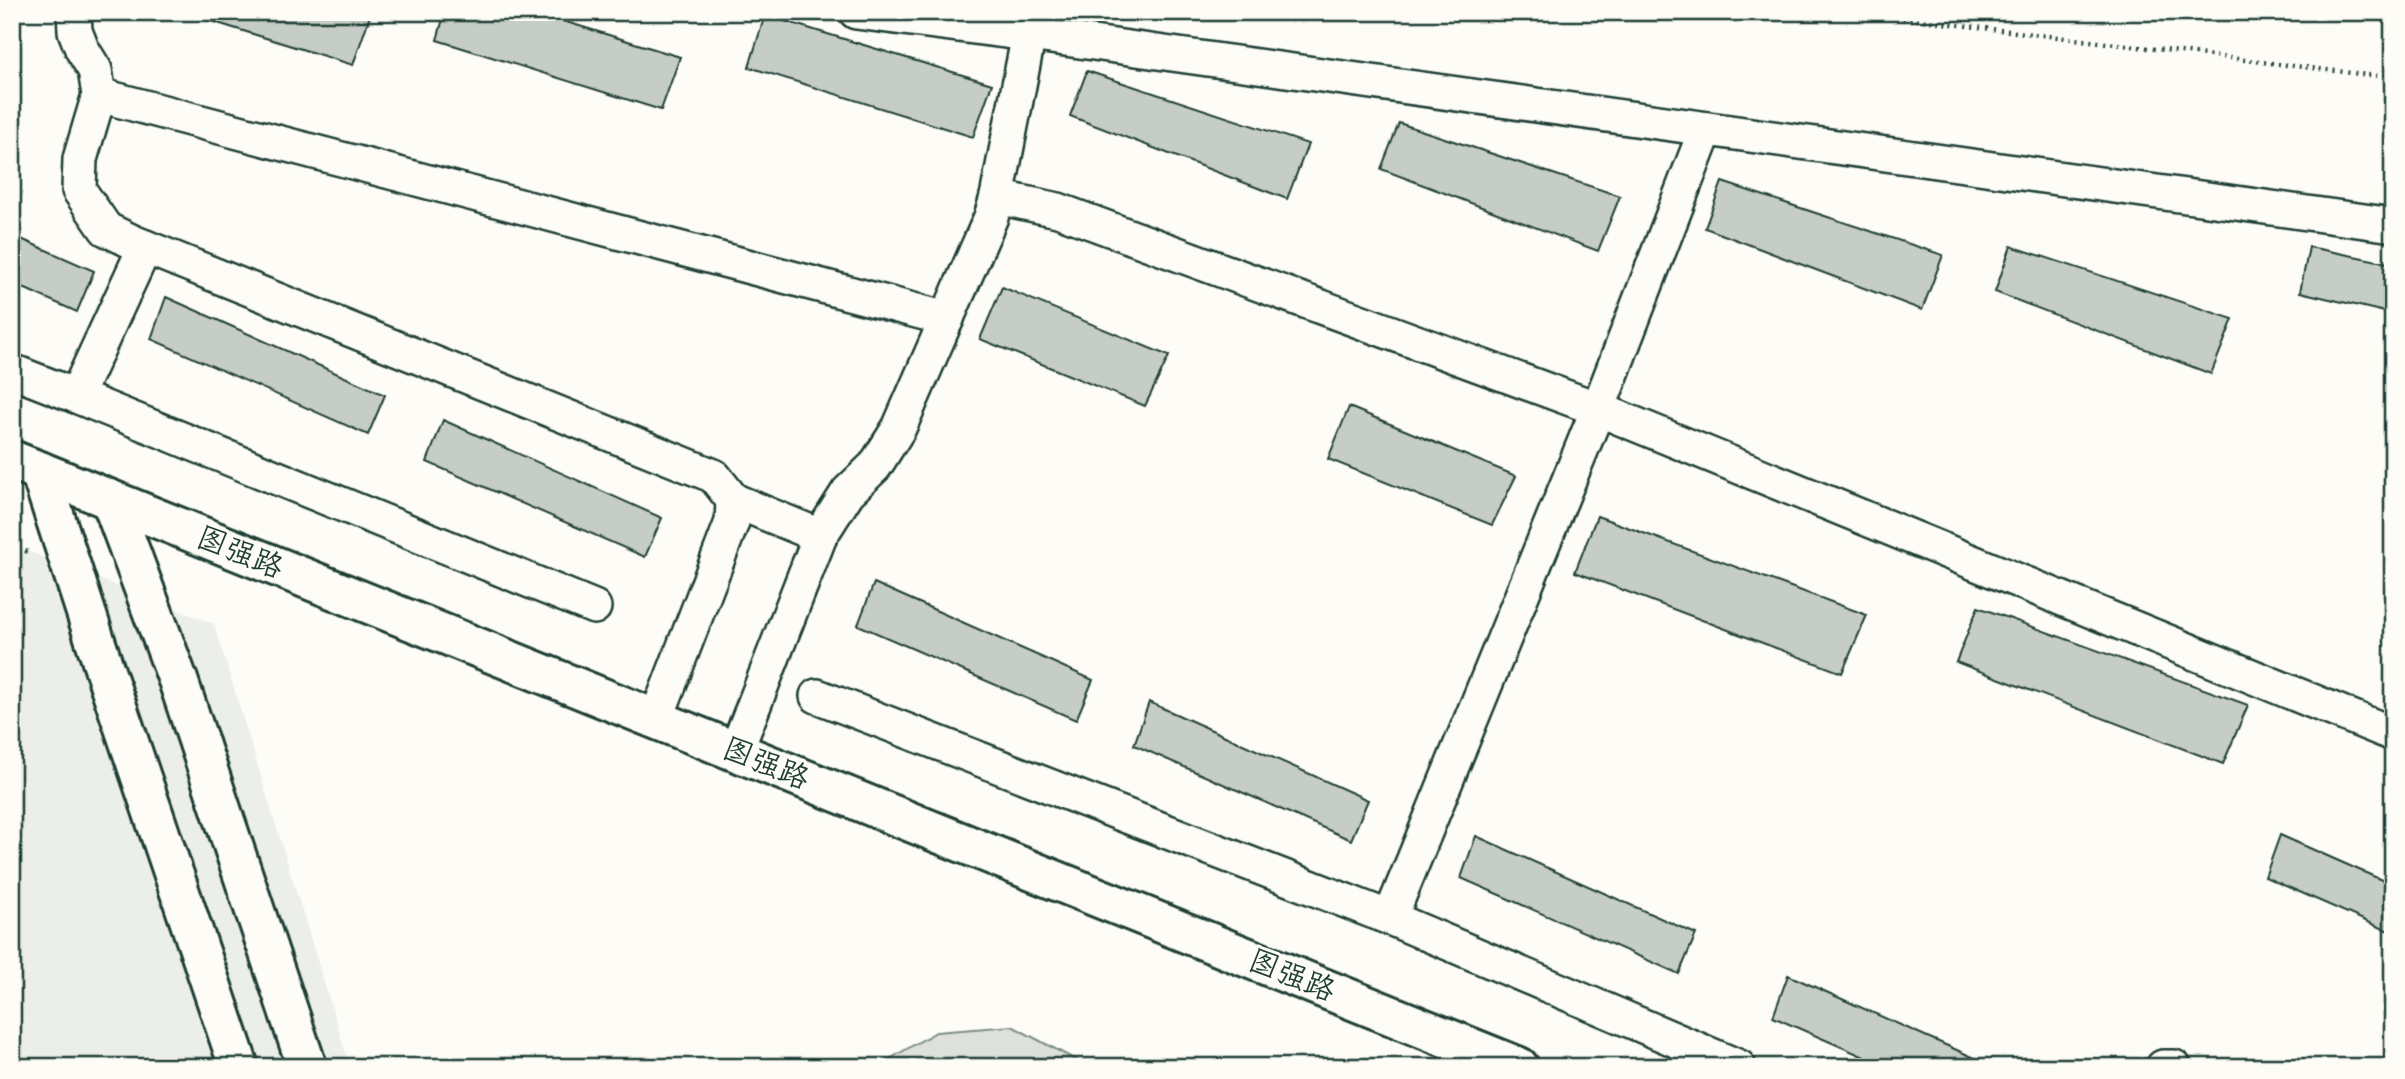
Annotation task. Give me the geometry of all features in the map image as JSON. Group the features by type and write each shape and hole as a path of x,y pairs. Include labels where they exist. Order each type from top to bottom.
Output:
{"street":[{"path":"74,12 75,31 95,70 99,96 80,159 79,190 106,229 671,457 714,476 733,500 820,536"},
{"path":"856,12 2393,225"},
{"path":"736,751 820,536 848,492 875,466 899,428 991,217 998,197 1029,34"},
{"path":"99,96 947,319"},
{"path":"1390,918 1598,409 1706,129"},
{"path":"998,197 1058,210 1598,409 2393,734"},
{"path":"76,396 145,247"},
{"path":"12,371 594,607"},
{"path":"26,465 106,674 239,1067"},
{"name":"图强路","path":"26,465 1519,1067"},
{"path":"111,500 178,680 307,1067"},
{"path":"656,719 732,522 733,500"},
{"path":"817,696 1390,918 1740,1067"},
{"path":"2164,1067 2174,1067"}],"path":[{"path":"1861,13 2393,78"}],"shaded area":[{"path":"12,545 214,624 350,1067 12,1067"},
{"path":"1012,1026 1089,1067 876,1067 936,1032"}],"building":[{"path":"182,12 369,12 371,13 353,65"},
{"path":"445,12 534,12 680,57 661,110 437,40"},
{"path":"765,15 992,84 973,137 749,67"},
{"path":"1087,71 1308,144 1287,199 1070,116"},
{"path":"1399,123 1620,196 1598,251 1381,169"},
{"path":"1722,182 1943,255 1922,310 1705,228"},
{"path":"12,235 94,271 77,312 12,283"},
{"path":"2011,246 2233,319 2211,374 1995,292"},
{"path":"2309,247 2393,264 2393,314 2300,292"},
{"path":"1002,287 1169,356 1145,406 980,339"},
{"path":"166,297 385,395 368,435 151,339"},
{"path":"1349,407 1516,476 1492,525 1328,459"},
{"path":"443,420 662,518 645,557 427,462"},
{"path":"1597,516 1867,615 1842,673 1575,572"},
{"path":"874,583 1093,680 1076,720 858,625"},
{"path":"1978,607 2248,705 2223,764 1956,662"},
{"path":"1149,702 1368,800 1351,840 1134,745"},
{"path":"2280,835 2393,885 2393,933 2265,877"},
{"path":"1476,836 1696,934 1679,974 1461,878"},
{"path":"1788,975 1995,1067 1887,1067 1773,1017"}]}
